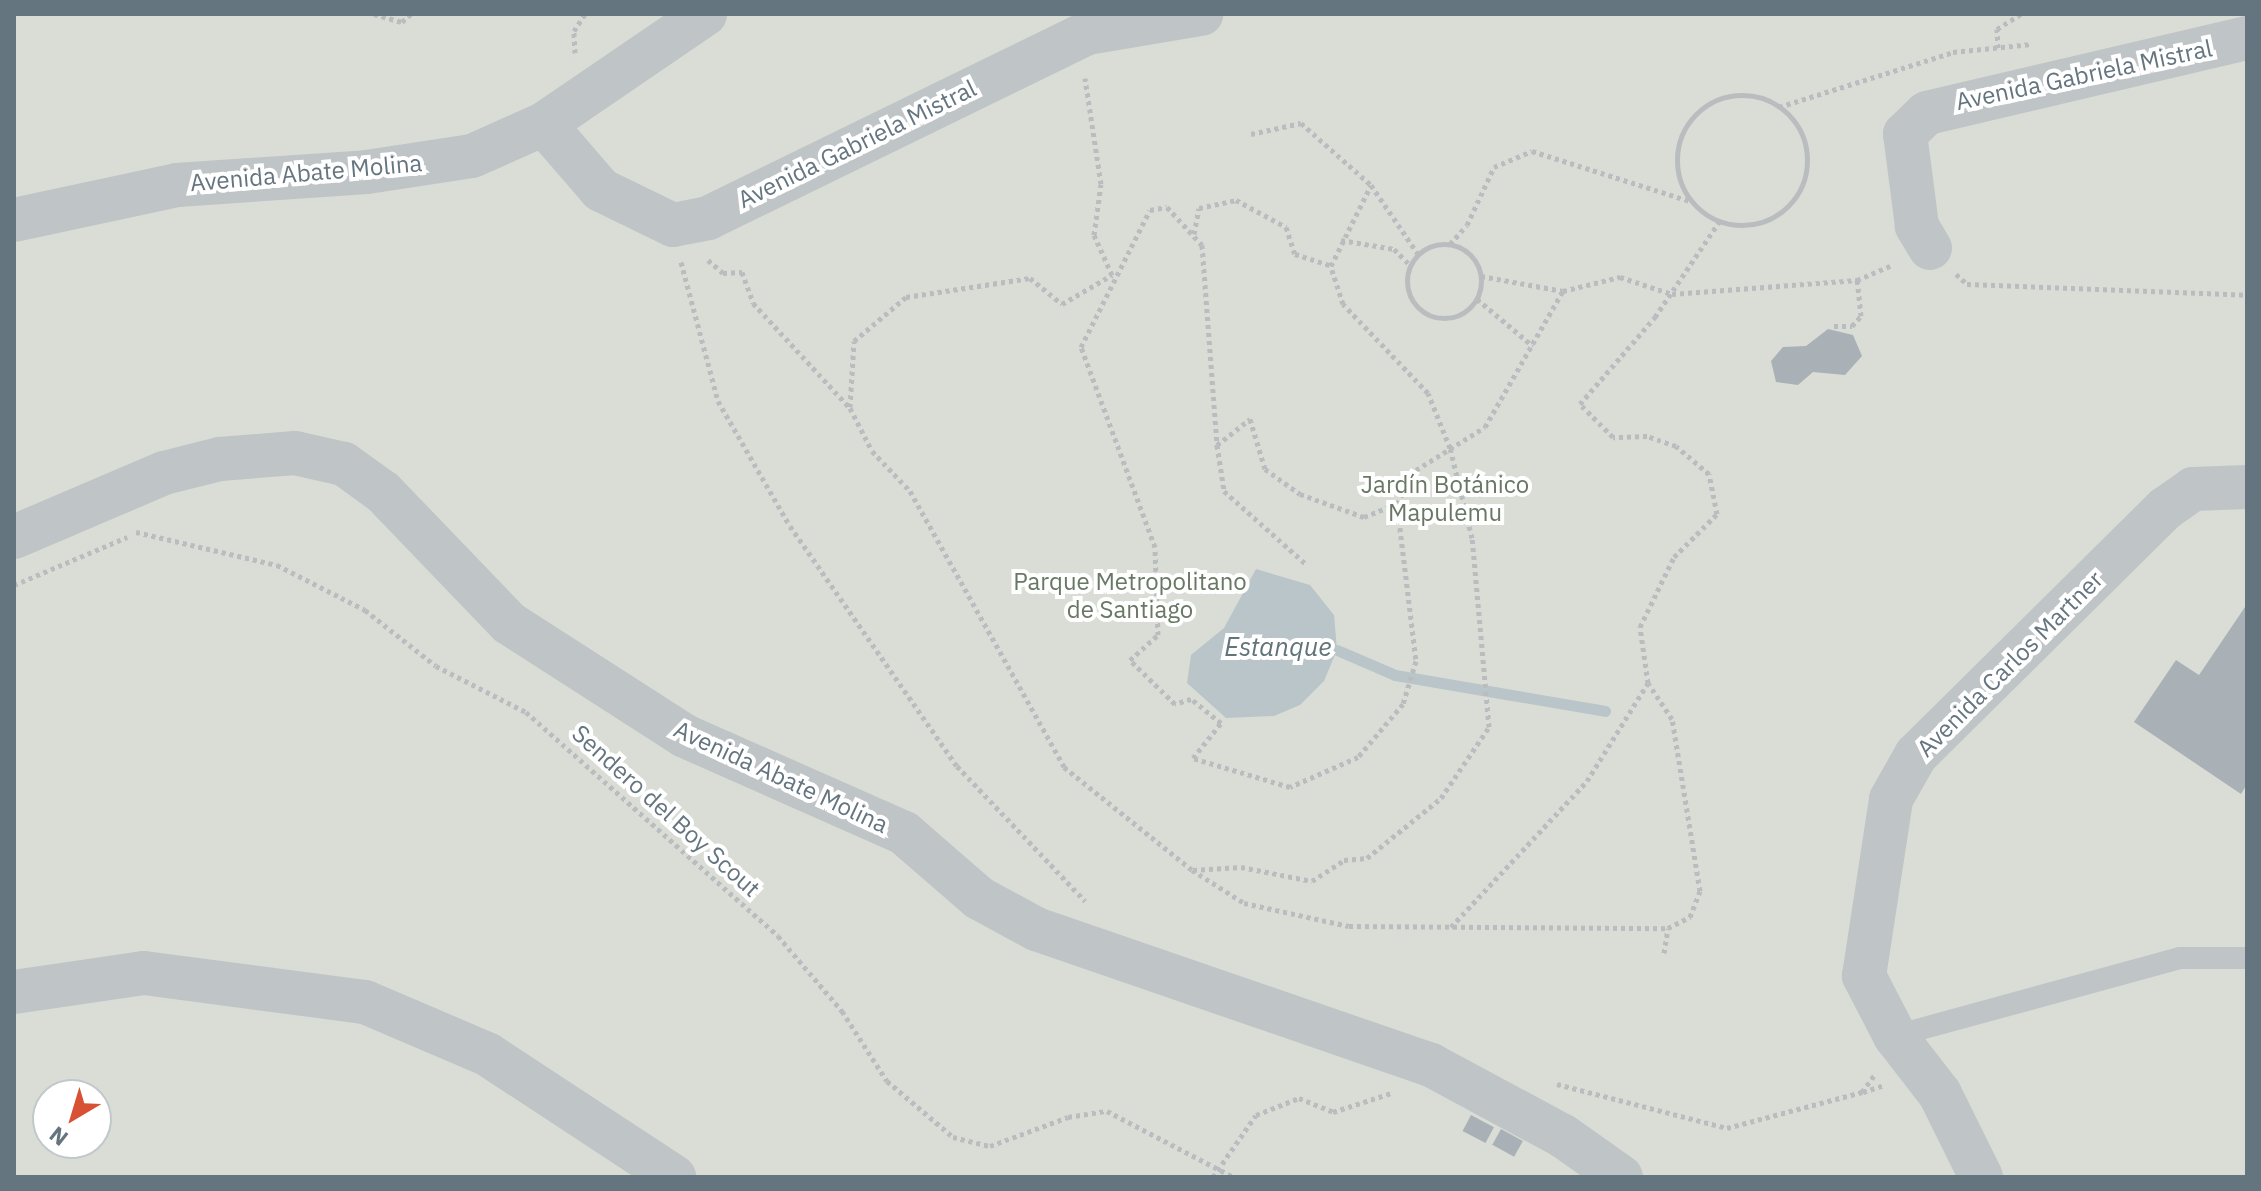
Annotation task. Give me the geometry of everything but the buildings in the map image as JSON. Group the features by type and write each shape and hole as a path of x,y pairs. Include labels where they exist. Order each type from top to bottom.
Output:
{"street":[{"name":"Avenida Abate Molina","path":"14,220 177,185 367,172 472,156 544,124 705,14"},
{"name":"Avenida Gabriela Mistral","path":"690,222 1077,37 1201,14"},
{"name":"Avenida Gabriela Mistral","path":"1930,248 1917,226 1905,134 1927,113 2247,38"},
{"path":"544,124 601,190 690,222"},
{"name":"Avenida Abate Molina","path":"14,537 164,473 220,459 295,453 344,464 383,492 509,623 685,736 904,833 979,898 1036,929 1431,1065 1578,1162 1621,1177"},
{"name":"Avenida Carlos Martner","path":"1981,1177 1940,1094 1888,1050 1864,976 1868,916 1901,776 2166,508 2193,489 2247,487"},
{"path":"14,992 144,973 365,1002 487,1054 674,1177"}],"lane":[{"path":"1888,1050 2180,958 2247,958"}],"path":[{"path":"374,14 402,22 411,14"},
{"path":"1691,201 1677,157 1694,116 1735,96 1779,107 1953,52 1998,48 1997,29 2021,14"},
{"path":"1077,37 1098,126 1094,235 1112,275"},
{"path":"1450,244 1470,255 1481,276 1477,299 1458,316 1432,317 1407,290 1410,265 1418,254 1450,244 1467,225 1494,167 1532,151 1691,201 1719,222 1761,223 1787,207 1804,181 1804,140 1779,107"},
{"path":"1251,134 1301,123 1371,185 1418,254"},
{"path":"1192,870 1241,867 1312,881 1344,860 1367,858 1441,798 1489,727 1472,538 1450,448 1428,393 1343,304 1331,266 1341,240 1371,185"},
{"path":"1194,235 1199,208 1236,200 1286,227 1295,254 1331,266"},
{"path":"1307,565 1224,491 1217,445 1212,308 1202,245 1167,207 1150,210 1112,275 1081,347 1155,547 1158,635 1130,660 1175,704 1191,699 1221,723 1193,758 1290,787 1358,757 1403,704 1416,661 1397,504 1416,470 1485,427 1563,291"},
{"path":"690,222 700,254 723,273 742,272 753,303 850,408 872,451 910,491 1064,767 1192,870 1244,903 1349,926 1668,928 1690,917 1700,891 1696,847 1672,719 1648,683 1640,627 1674,557 1717,514 1709,474 1676,446 1647,436 1613,437 1580,404 1672,294 1719,222"},
{"path":"690,222 718,401 790,526 957,766 1098,915"},
{"path":"1341,240 1394,249 1410,265"},
{"path":"1481,276 1563,291 1620,277 1672,294 1857,280 1930,248 1967,284 2247,295"},
{"path":"850,408 854,341 906,297 1030,278 1062,304 1112,275"},
{"path":"1834,326 1852,326 1861,316 1857,280"},
{"path":"1477,299 1533,346"},
{"path":"1217,445 1250,419 1265,469 1300,494 1364,517 1397,504"},
{"name":"Sendero del Boy Scout","path":"14,585 138,531 277,565 365,610 436,666 526,712 565,743 778,936 835,1001 887,1081 953,1137 990,1146 1068,1117 1107,1111 1214,1175 1233,1177"},
{"path":"1450,928 1587,781 1648,683"},
{"path":"1664,953 1668,928"},
{"path":"1632,1106 1727,1128 1862,1092 1888,1050"},
{"path":"1214,1175 1256,1115 1299,1098 1333,1112 1385,1097 1431,1065"}],"green space":[{"name":"Parque Metropolitano de Santiago","path":"14,14 2247,14 2247,1177 14,1177"}],"water":[{"name":"Estanque","path":"1256,569 1310,585 1334,615 1337,650 1324,681 1300,705 1274,716 1226,718 1187,683 1191,655 1224,628"}],"waterway":[{"path":"1337,650 1395,675 1605,711"}],"park label":[{"name":"Jardín Botánico Mapulemu","path":"1445,499"}]}
